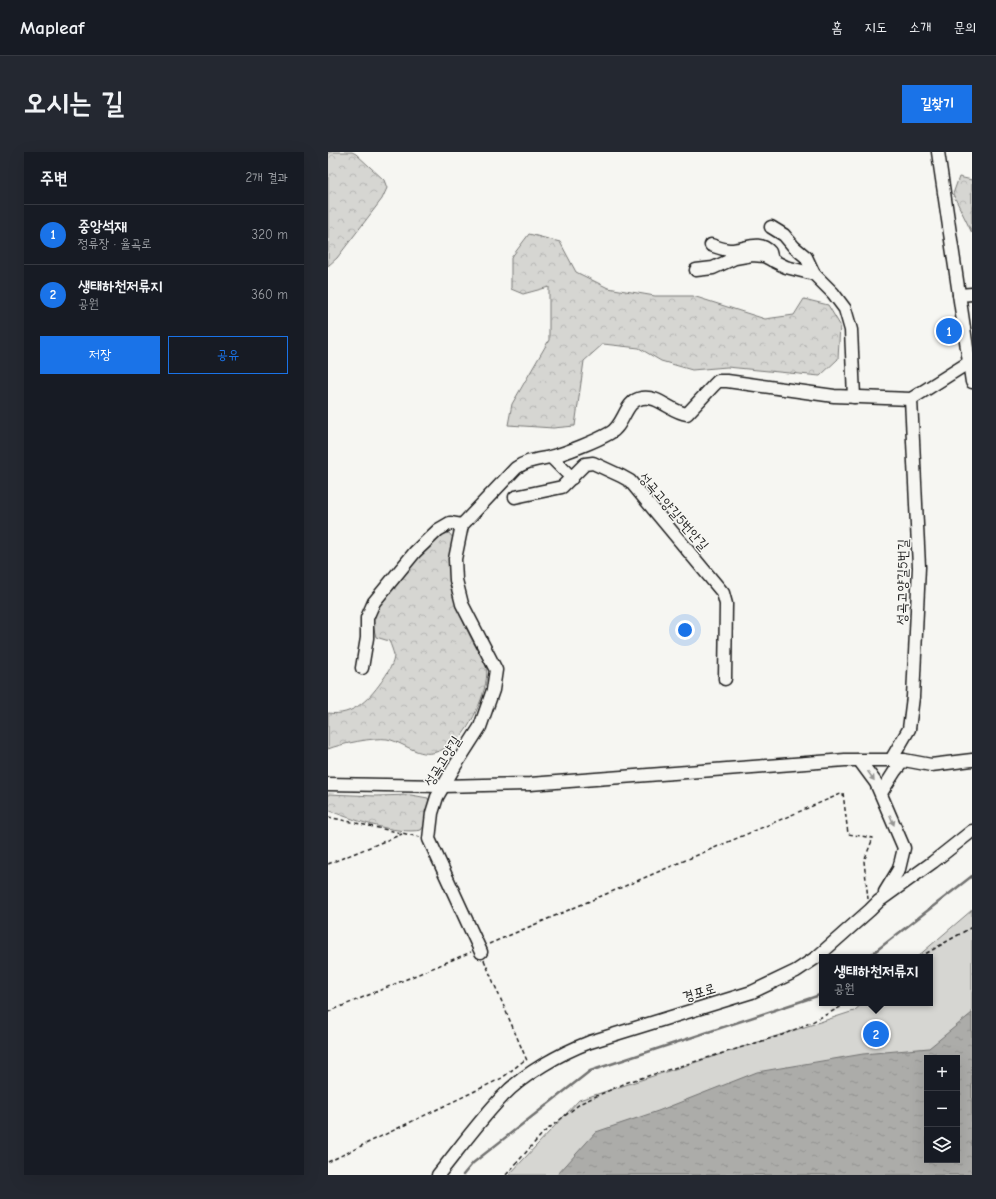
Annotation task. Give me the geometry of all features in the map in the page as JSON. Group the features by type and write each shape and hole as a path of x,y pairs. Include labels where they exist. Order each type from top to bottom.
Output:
{"street":[{"path":"938,152 972,382"},
{"path":"771,227 784,235 794,247 806,257 814,274 833,293 845,309 851,330 854,396"},
{"path":"712,245 729,250 751,246 761,246 770,252 772,260"},
{"path":"696,270 713,268 735,258 752,255 764,256 786,267 814,274"},
{"path":"958,295 972,294"},
{"path":"362,668 367,638 367,618 374,602 415,552 438,530 450,523 462,525 516,468 526,461 551,457 613,432 629,405 636,399 652,398 680,413 687,414 718,381 727,381 834,396 911,399 968,363"},
{"name":"성곡고양길5번길","path":"890,760 909,729 913,697 919,567 911,399"},
{"path":"551,457 572,478"},
{"name":"성곡고양길5번안길","path":"515,497 562,487 584,464 592,463 630,481 717,583 723,593 726,604 725,679"},
{"name":"성곡고양길","path":"429,839 432,813 442,786 480,727 493,690 496,670 462,604 456,580 455,559 462,525"},
{"path":"859,760 876,783 904,848 899,869 894,880 879,900"},
{"path":"328,784 442,786 530,784 859,760 904,760 931,765 972,760"},
{"path":"881,793 904,760"},
{"name":"경포로","path":"820,954 870,910 879,900 933,862 972,830"},
{"path":"429,839 480,950"},
{"name":"경포로","path":"438,1175 503,1096 526,1077 568,1050 752,992 775,982 819,955"}],"path":[{"path":"328,1012 480,950 843,793 848,834 874,838 864,861 866,891 870,910"},
{"path":"328,817 429,839"},
{"path":"328,864 403,833"},
{"path":"925,954 972,926"},
{"path":"480,950 528,1063 526,1077"},
{"path":"506,1175 543,1133 581,1103 628,1082 782,1035 812,1022 842,1006"},
{"path":"328,1162 502,1078 526,1059"}],"green space":[{"path":"328,152 352,152 356,154 384,180 387,188 382,199 337,258 328,266"},
{"path":"959,177 972,180 972,233 953,194"},
{"path":"529,234 560,242 576,272 608,288 655,296 693,296 765,319 794,315 804,299 828,305 840,325 838,359 820,376 727,367 692,370 661,361 639,348 603,344 584,361 575,426 553,428 508,425 512,404 549,340 549,287 523,294 511,289 511,258"},
{"path":"449,533 453,538 449,568 452,592 460,616 486,666 486,684 474,716 453,744 436,752 423,753 387,739 358,741 328,749 328,713 346,712 361,704 379,685 393,661 394,655 389,641 376,637 372,622 379,604 420,556 441,535"},
{"path":"328,794 376,796 411,795 428,798 429,802 424,826 421,830 411,831 387,828 361,822 328,810"},
{"path":"972,910 972,1175 509,1175 579,1100 854,1011 860,1006 933,1006 933,954 921,954"}],"water":[{"path":"972,1013 972,1175 557,1175 596,1132 658,1111 757,1072 863,1054 929,1048"}],"waterway":[{"path":"872,954 972,876"},
{"path":"463,1175 473,1163 590,1071 819,995"}],"place":[{"name":"중앙석재","path":"949,331"},
{"name":"생태하천저류지","path":"876,1034"}]}
